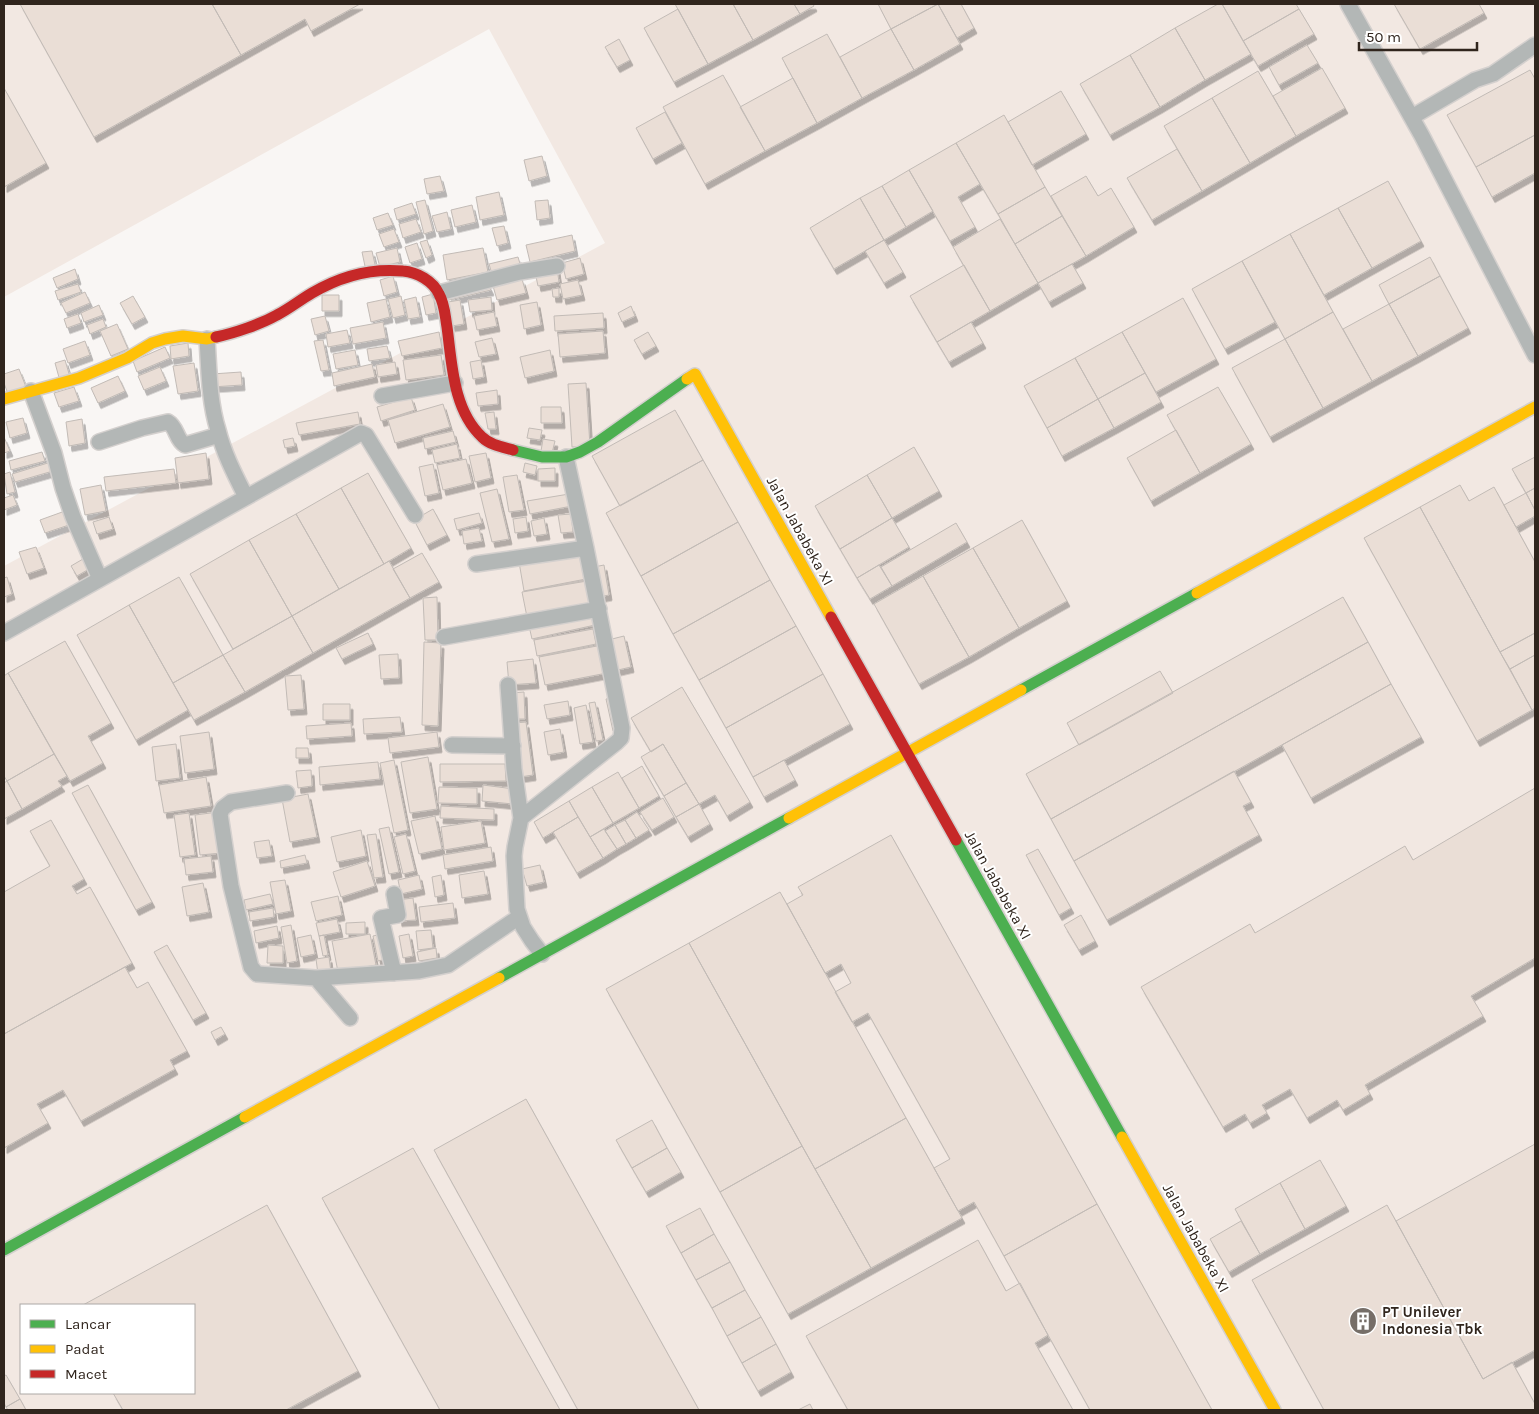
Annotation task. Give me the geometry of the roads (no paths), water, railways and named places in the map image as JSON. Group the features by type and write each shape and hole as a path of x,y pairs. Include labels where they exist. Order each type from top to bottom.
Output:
{"street":[{"path":"1348,4 1412,117 1535,355"},
{"path":"1412,117 1474,80 1493,74 1535,45"},
{"path":"439,293 520,272 557,266"},
{"path":"4,399 79,378 127,358 152,343 165,339 183,336 207,339 258,324 276,316 314,292 362,273 387,270 405,271 423,277 439,293 444,307 454,383 464,411 472,426 483,438 493,444 542,456 566,457 599,609 622,728 621,738 611,747 521,818"},
{"path":"207,339 211,395 220,435 231,467 246,497"},
{"name":"Jalan Jababeka XI","path":"566,457 598,442 695,374 1275,1410"},
{"path":"382,396 454,383"},
{"path":"31,391 54,453 73,517 100,578"},
{"path":"4,1250 1535,407"},
{"path":"99,442 164,422 172,424 182,444 185,445 220,435"},
{"path":"4,633 357,434 362,433 366,435 415,516"},
{"path":"476,564 586,548"},
{"path":"444,637 599,609"},
{"path":"508,685 512,746 521,818 514,847 516,904 519,917 532,942 542,954"},
{"path":"452,745 512,746"},
{"path":"286,793 231,802 222,808 220,814 231,886 251,967 257,974 316,978 419,971 452,964 519,917"},
{"path":"394,894 398,915 381,918 394,972"},
{"path":"316,978 350,1018"}],"place":[{"name":"PT Unilever Indonesia Tbk","path":"1363,1321"}]}
